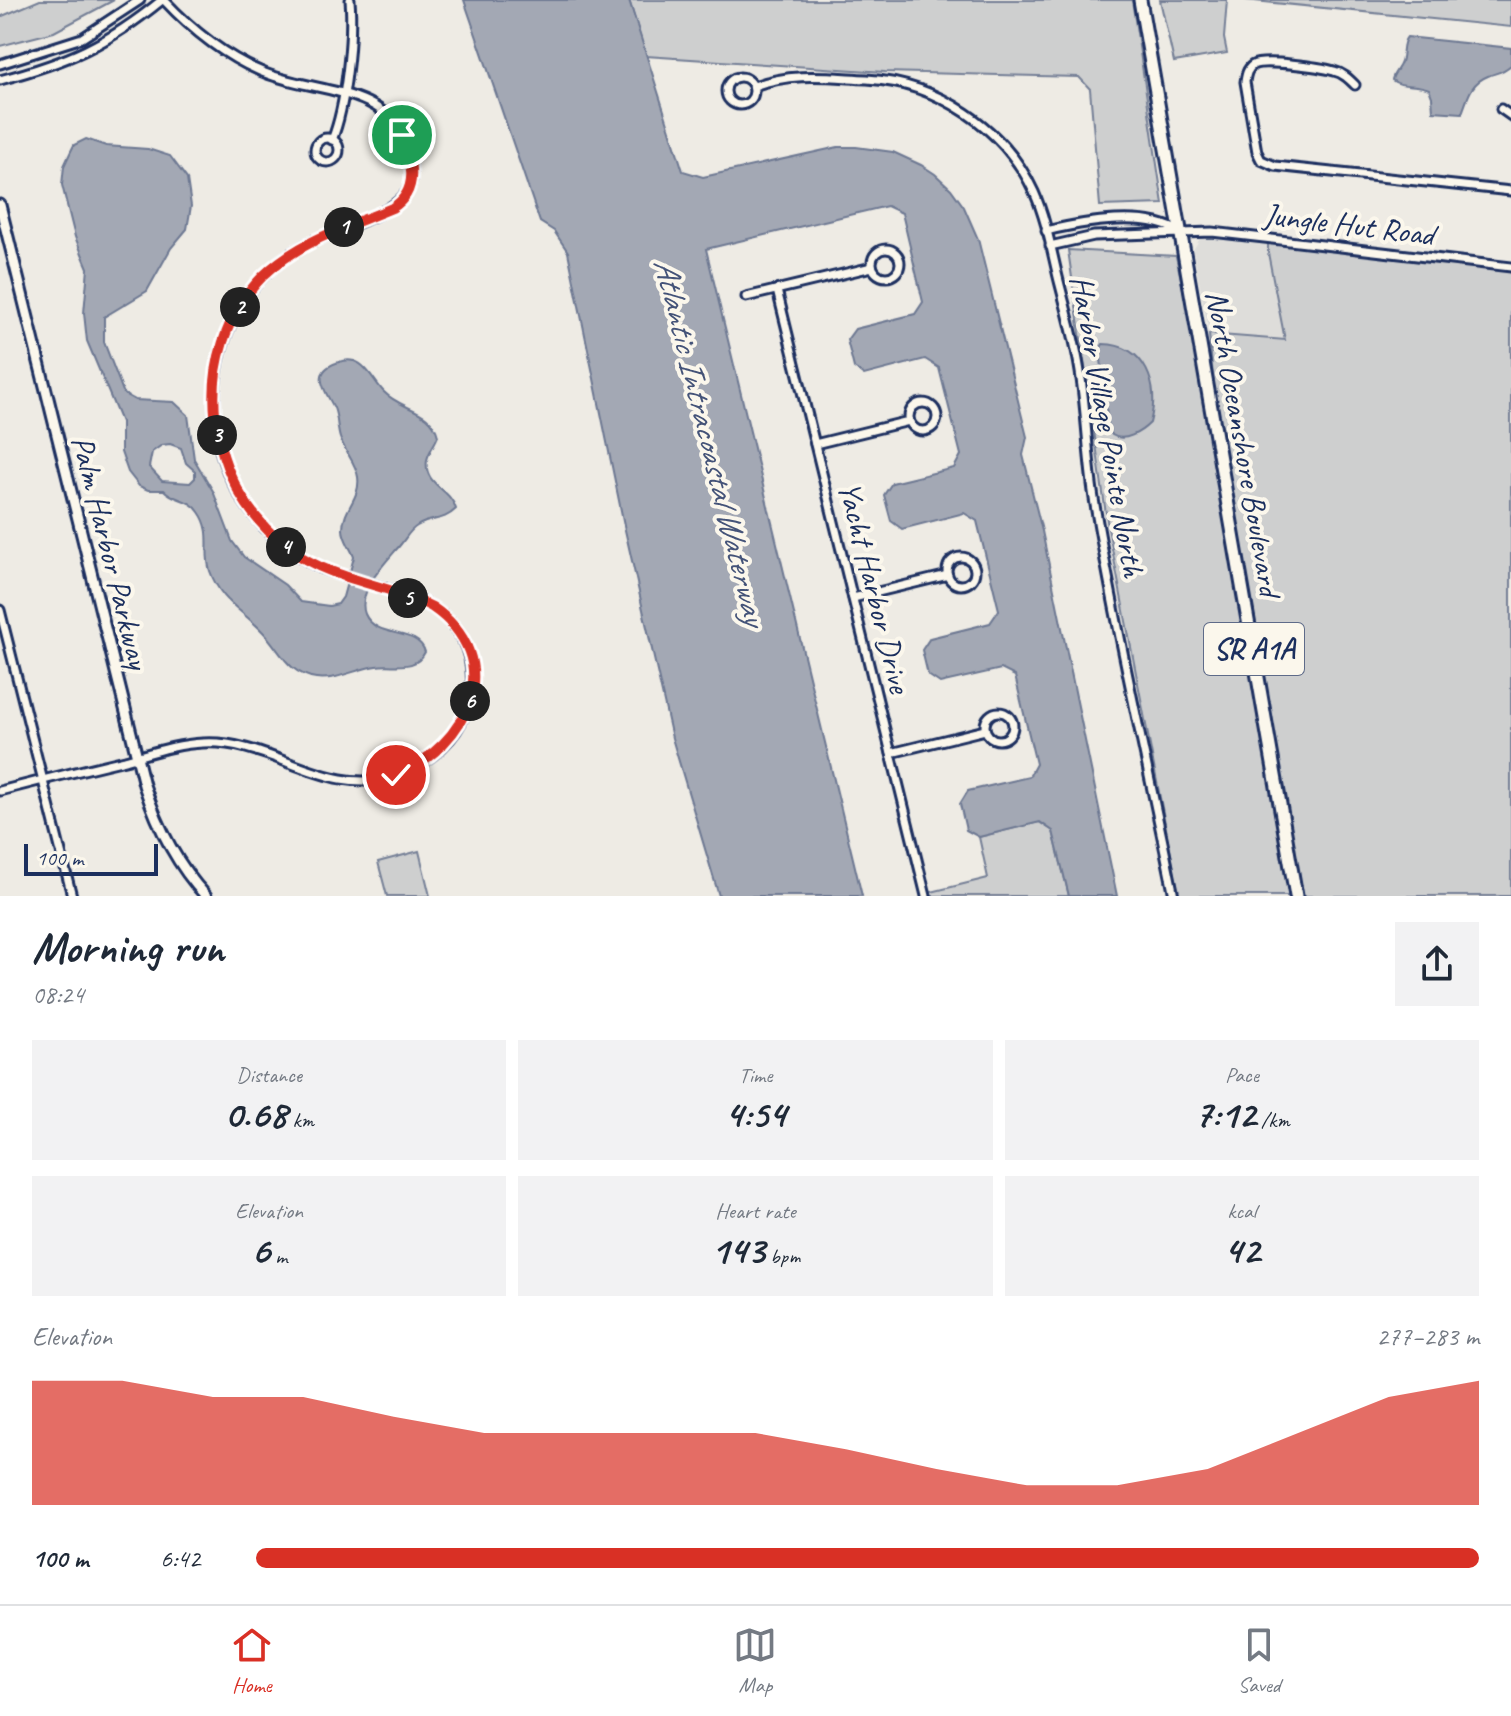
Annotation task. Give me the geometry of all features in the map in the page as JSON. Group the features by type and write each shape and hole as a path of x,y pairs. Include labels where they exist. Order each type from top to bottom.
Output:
{"main road":[{"name":"North Oceanshore Boulevard","path":"1140,0 1296,896"}],"street":[{"path":"0,64 82,38 140,0"},
{"path":"0,80 68,60 105,42 163,0 208,40 247,65 287,82 343,94 377,106 399,129 411,163 409,191 401,201 392,208 301,247 262,278 239,309 224,340 216,369 216,430 222,455 248,508 289,549 332,572 428,605 447,619 462,639 471,667 472,691 461,723 442,747 428,759 396,775 357,781 325,776 223,743 186,745 0,791"},
{"path":"332,140 341,116 351,20 350,0"},
{"path":"26,57 30,72"},
{"path":"1355,85 1332,70 1264,63 1250,68 1245,75 1245,85 1257,152 1262,162 1275,166 1511,191"},
{"name":"Harbor Village Pointe North","path":"754,86 791,76 875,79 914,87 949,102 985,127 1009,153 1035,195 1077,354 1094,503 1174,896"},
{"name":"Harbor Village Pointe North","path":"745,78 754,86 754,95 746,104 737,105 728,98 727,86 733,79 745,78"},
{"path":"1501,109 1511,116"},
{"name":"Palm Harbor Parkway","path":"0,205 149,801 168,842 206,896"},
{"path":"1046,231 1086,222 1131,221 1162,223 1181,233"},
{"name":"Jungle Hut Road","path":"1181,233 1212,232 1511,267"},
{"path":"1050,246 1094,236 1181,233"},
{"path":"881,249 894,251 900,259 898,271 888,277 877,274 872,267 875,254 881,249"},
{"path":"746,297 872,267"},
{"name":"Yacht Harbor Drive","path":"777,290 926,896"},
{"path":"918,404 931,405 937,414 935,425 928,430 916,429 909,421 910,411 918,404"},
{"path":"815,444 909,421"},
{"path":"956,558 969,559 975,568 974,577 966,585 953,583 948,575 949,565 956,558"},
{"path":"853,598 948,575"},
{"path":"0,610 72,896"},
{"path":"994,713 1004,713 1013,723 1011,734 1001,740 990,738 985,730 986,720 994,713"},
{"path":"891,753 985,730"}],"shaded area":[{"path":"40,0 114,0 54,32 0,46 0,17"},
{"path":"629,0 1132,0 1163,204 1100,206 1090,89 1079,77 885,72 646,56"},
{"path":"1160,0 1227,0 1224,38 1227,53 1174,62"},
{"path":"1245,0 1511,0 1511,27"},
{"path":"1215,235 1268,241 1285,340 1209,334 1193,250 1201,237"},
{"path":"1268,241 1511,271 1511,896 1301,896 1215,398 1209,334 1285,340"},
{"path":"1068,250 1176,256 1207,401 1292,896 1179,896 1108,528"},
{"path":"1039,822 1053,831 1069,896 923,896 988,878 979,837"},
{"path":"419,851 430,896 387,896 378,862"}],"water":[{"name":"Atlantic Intracoastal Waterway","path":"464,0 629,0 683,171 703,177 838,147 856,147 893,152 921,165 951,189 964,207 978,239 1027,437 1023,455 1042,531 1117,896 1069,896 1053,831 1040,822 979,837 966,830 960,804 968,791 1029,777 1036,764 1015,676 1001,669 940,683 928,675 922,650 930,638 990,623 999,610 977,521 964,513 902,529 891,521 884,495 892,483 954,468 961,455 939,368 925,359 864,375 854,368 847,340 855,329 915,314 923,302 902,213 887,206 706,249 862,896 719,896 672,738 625,530 568,252 554,231 540,222"},
{"path":"1407,37 1511,48 1511,65 1477,83 1462,113 1433,111 1429,89 1392,80 1401,62"},
{"path":"86,139 106,146 148,149 170,156 187,179 191,206 187,229 171,248 147,291 104,317 104,342 124,394 135,400 174,402 188,415 194,459 213,491 232,541 244,557 285,585 301,602 329,606 338,604 343,597 354,557 343,529 357,491 358,477 340,438 335,412 322,384 323,372 345,360 359,363 391,398 423,415 435,427 438,436 428,457 427,468 433,481 449,496 456,509 412,530 375,576 363,605 370,622 421,644 425,652 416,662 376,666 324,678 298,672 262,631 232,604 215,582 208,563 206,527 195,507 164,490 148,490 139,486 128,472 121,452 121,422 87,341 84,313 88,268 75,237 62,185 64,166 74,145","holes":["162,445 181,448 186,463 195,471 195,478 190,483 162,481 149,467 152,452"]},
{"path":"1103,344 1130,351 1139,359 1151,382 1153,409 1150,423 1127,437 1112,435 1108,427 1100,349"}],"route":[{"path":"396,775 438,752 461,723 473,684 462,639 447,619 432,607 304,560 264,527 244,502 225,463 216,430 214,392 218,357 224,340 239,309 262,278 301,247 392,208 404,199 409,191 411,167 402,135"}]}
